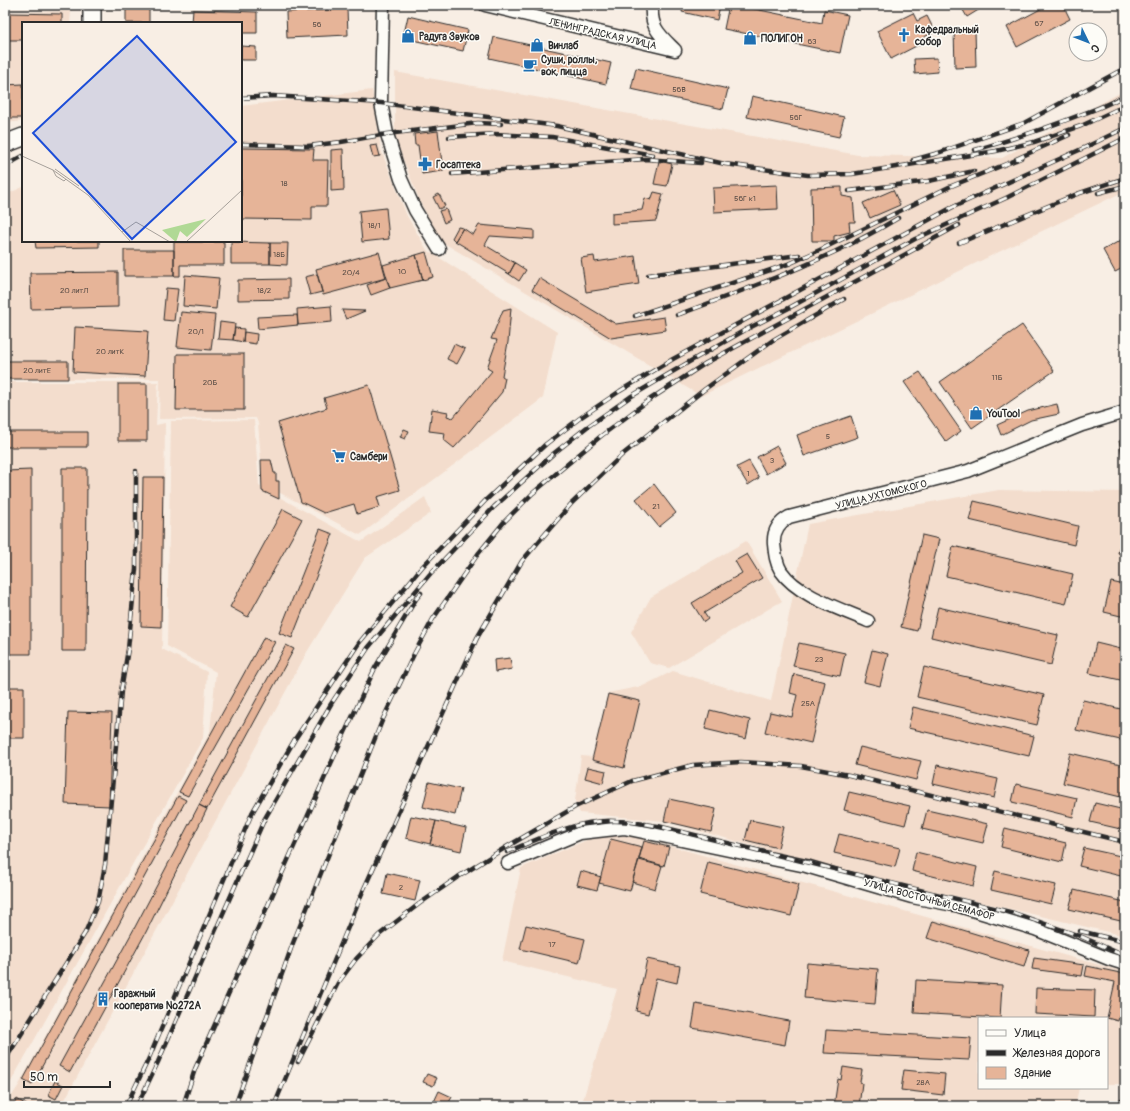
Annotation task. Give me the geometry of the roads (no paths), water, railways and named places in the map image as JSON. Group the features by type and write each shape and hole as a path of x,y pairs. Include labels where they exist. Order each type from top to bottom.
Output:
{"main road":[{"path":"92,5 92,22"},
{"path":"5,144 22,137"}],"street":[{"path":"383,5 381,103 387,134 402,179 415,210 440,249"},
{"name":"ЛЕНИНГРАДСКАЯ УЛИЦА","path":"485,5 675,50 656,31 651,18 652,5"},
{"path":"512,5 533,16"},
{"name":"УЛИЦА УХТОМСКОГО","path":"868,621 813,598 788,580 775,558 774,537 776,530 784,520 789,517 968,472 1082,425 1125,412"},
{"name":"УЛИЦА ВОСТОЧНЫЙ СЕМАФОР","path":"508,863 580,833 624,828 806,866 912,897 959,906 1035,929 1125,964"}],"railway":[{"path":"913,160 938,153 1024,123 1125,68"},
{"path":"975,150 1102,107 1125,95"},
{"path":"242,98 273,96 381,103 557,126 725,164 808,175 852,174 996,151 1034,142 1081,126 1122,107"},
{"path":"242,144 308,146 387,134 478,123 501,124"},
{"path":"126,1106 149,1058 252,813 295,739 359,643 422,567 486,500 546,444 580,418 620,391 673,359 951,208 1125,128"},
{"path":"449,137 495,134 552,137 653,155"},
{"path":"1016,159 1069,135"},
{"path":"137,1106 158,1062 264,820 331,704 368,648 430,574 494,507 553,454 587,427 630,397 689,362 747,329 787,309 915,239 1006,198 1125,138"},
{"path":"5,166 22,157"},
{"path":"635,316 791,263 949,187 1021,158"},
{"path":"452,174 645,159 701,163"},
{"path":"849,191 929,181 974,171"},
{"path":"959,243 1077,194 1125,178"},
{"path":"1098,193 1125,186"},
{"path":"677,315 818,260 898,218"},
{"path":"235,1106 293,943 382,721 414,654 433,619 478,554 504,522 533,493 601,436 649,400 706,363 959,225"},
{"path":"648,275 799,255"},
{"path":"274,1106 363,891 477,638 522,561 571,504 622,455 705,389 773,340 844,299"},
{"path":"5,1060 85,933 98,902 105,865 121,691 128,649 136,569 136,471"},
{"path":"183,1106 195,1069 341,741 375,668 421,593"},
{"path":"298,1062 338,983 356,959 379,935 419,904 458,877 508,846 575,807 632,781 693,765 741,762 801,766 849,775 1125,842"},
{"path":"507,852 560,830 588,823 621,821 658,826 1014,913 1080,936 1125,956"},
{"path":"1080,931 1125,942"}],"place":[{"name":"Кафедральный собор","path":"904,35"},
{"name":"Радуга Звуков","path":"408,36"},
{"name":"ПОЛИГОН","path":"750,38"},
{"name":"Винлаб","path":"537,45"},
{"name":"Суши, роллы, вок, пицца","path":"530,65"},
{"name":"Госаптека","path":"425,164"},
{"name":"YouTool","path":"976,413"},
{"name":"Самбери","path":"339,456"},
{"name":"Гаражный кооператив №272А","path":"103,999"}]}
